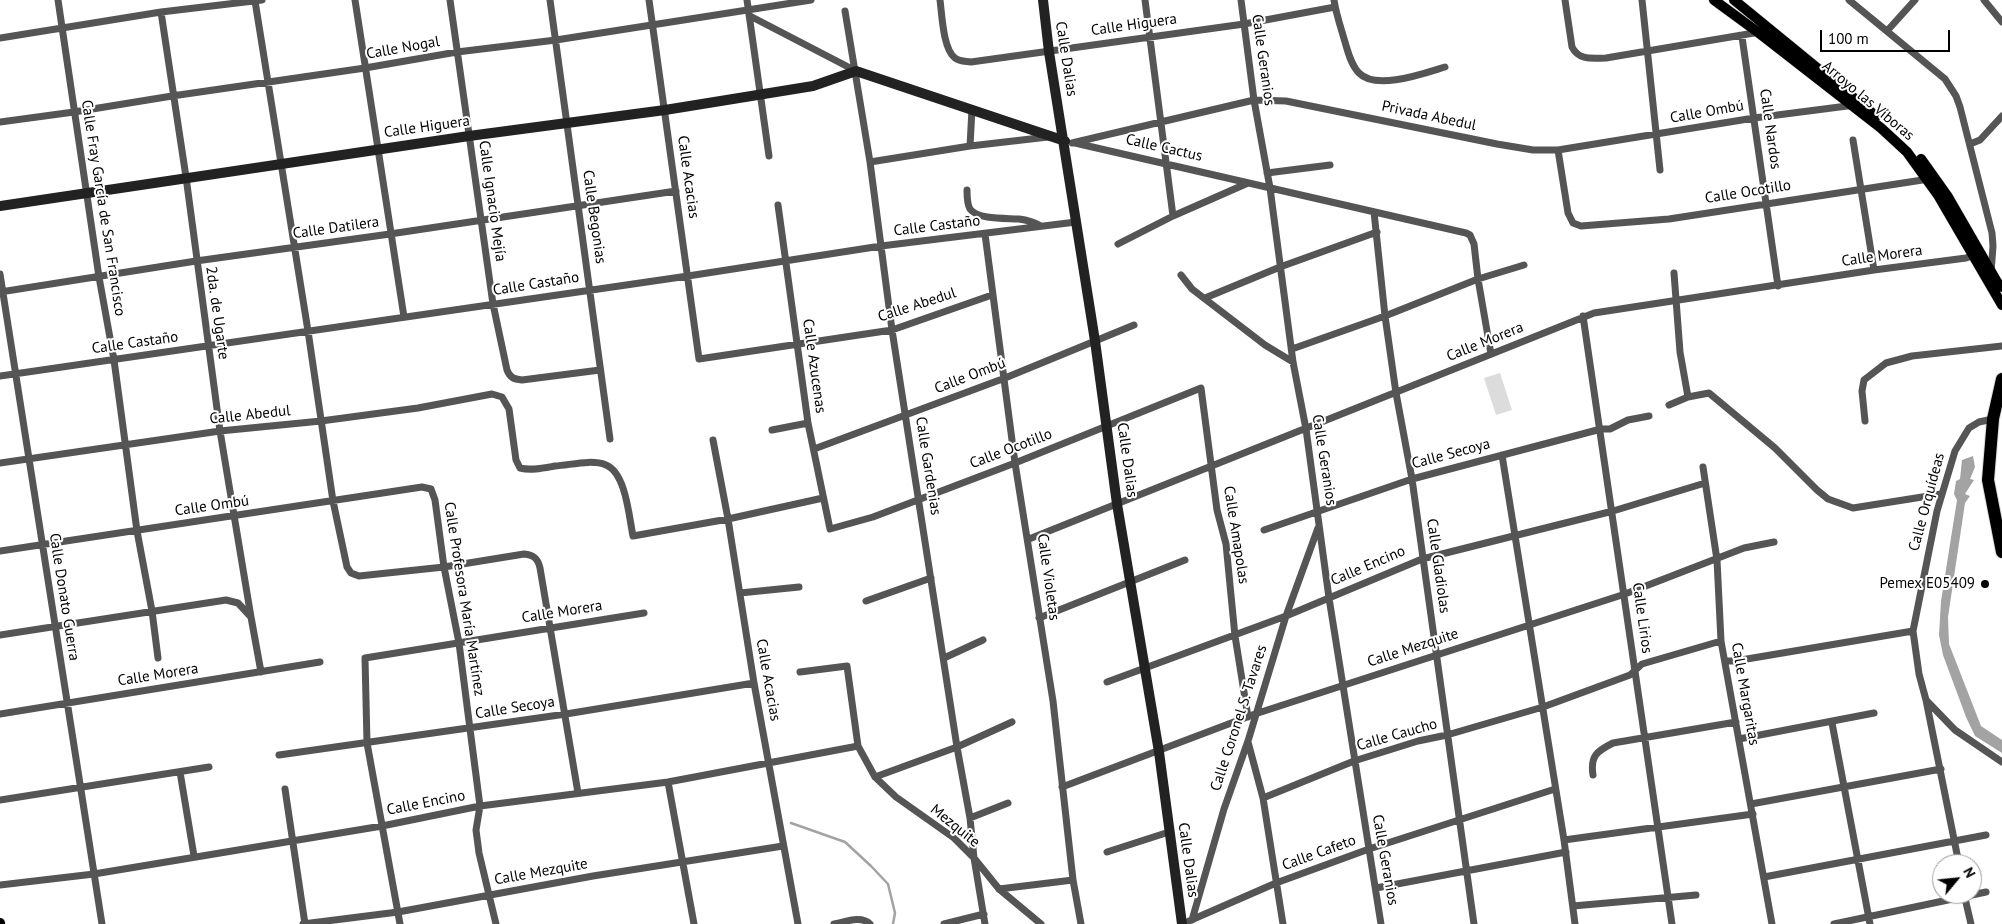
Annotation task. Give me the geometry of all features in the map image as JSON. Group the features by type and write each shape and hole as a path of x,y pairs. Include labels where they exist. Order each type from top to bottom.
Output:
{"highway":[{"path":"2002,379 1993,419 1988,480 2002,552"}],"main road":[{"name":"Arroyo las Víboras","path":"1714,0 1856,104"},
{"name":"Arroyo las Víboras","path":"1734,0 1772,29 1856,104 1907,152 1931,178 1989,274 2002,305"},
{"name":"Arroyo las Víboras","path":"1931,178 1974,255 2002,287"}],"street":[{"name":"Calle Fray García de San Francisco","path":"58,0 99,277 114,360 137,531 152,611 158,658"},
{"path":"356,0 404,317"},
{"name":"Calle Ignacio Mejía","path":"450,0 493,304 504,363 509,376 515,380 530,380 600,370"},
{"name":"Calle Begonias","path":"550,0 610,439"},
{"name":"Calle Acacias","path":"649,0 654,25 699,359"},
{"path":"748,0 770,156"},
{"name":"Calle Nogal","path":"0,122 365,68 457,52 750,14 811,0"},
{"name":"Calle Higuera","path":"940,0 946,42 951,54 961,61 971,62 1244,24 1334,3"},
{"name":"Calle Dalias","path":"1043,0 1049,52 1068,142 1076,222 1118,504 1159,752 1182,924"},
{"path":"1145,0 1159,122 1173,216"},
{"name":"Calle Geranios","path":"1241,0 1254,100 1270,188 1293,362 1306,429 1342,685 1381,924"},
{"path":"1565,0 1572,47 1575,53 1581,57 1606,58 1742,36 1772,29"},
{"path":"1642,0 1660,170"},
{"path":"1887,31 1915,0"},
{"path":"1984,0 2002,22"},
{"path":"0,38 161,12 259,1 280,164 295,248 333,501 344,558 351,573 359,576 444,567 524,554 531,554 536,558 540,568 551,628 578,793"},
{"path":"1855,2 1945,79 1951,88 1960,107 1992,233 1989,274"},
{"path":"1334,3 1354,66 1365,78 1374,81 1385,81 1445,67"},
{"name":"Calle Gardenias","path":"845,11 870,162 892,330 907,414 985,924"},
{"name":"2da. de Ugarte","path":"161,12 172,96 186,177 220,431 261,672"},
{"path":"750,14 856,72"},
{"name":"Calle Nardos","path":"1742,36 1778,286"},
{"name":"Calle Higuera","path":"0,206 469,136 665,110 813,86 856,72"},
{"name":"Calle Cactus","path":"856,72 1068,142 1466,232 1470,235 1474,244 1478,279"},
{"path":"1068,142 1254,100"},
{"name":"Privada Abedul","path":"1254,100 1296,102 1497,144 1533,150 1558,150"},
{"name":"Calle Ombú","path":"1558,150 1754,118 1856,104"},
{"path":"970,146 972,109"},
{"path":"1970,144 1980,140 2002,116"},
{"path":"870,162 970,146 1051,136"},
{"path":"1853,140 1874,270"},
{"name":"Calle Ocotillo","path":"1558,150 1568,213 1573,222 1581,226 1669,219 1766,202 1931,178"},
{"path":"1266,172 1330,164"},
{"path":"1118,244 1173,216 1248,183"},
{"path":"967,190 968,205 972,212 976,214 1028,221 1041,226"},
{"name":"Calle Datilera","path":"1,292 196,261 676,191"},
{"name":"Calle Azucenas","path":"778,204 808,423 830,529"},
{"name":"Calle Gladiolas","path":"1374,212 1385,316 1396,393 1412,479 1474,924"},
{"name":"Calle Castaño","path":"0,376 688,276 881,246 1076,222"},
{"path":"1204,298 1280,266 1376,232"},
{"name":"Calle Violetas","path":"985,234 1016,463 1053,702 1073,880 1081,924"},
{"name":"Calle Morera","path":"1029,539 1396,393 1583,316 1677,299 1778,286 1874,270 1966,258 1974,255"},
{"path":"1292,349 1385,316 1478,279 1524,265"},
{"path":"1674,273 1680,352 1688,397"},
{"name":"Calle Donato Guerra","path":"0,274 1,292 16,374 102,924"},
{"path":"1182,274 1192,289 1265,345 1293,362"},
{"path":"1478,279 1491,354"},
{"name":"Calle Abedul","path":"699,359 892,330 992,294"},
{"name":"Calle Lirios","path":"1583,316 1672,924"},
{"name":"Calle Ombú","path":"814,449 1005,378 1134,325"},
{"path":"1865,421 1862,391 1864,380 1886,363 1912,356 2002,346"},
{"name":"Calle Ocotillo","path":"830,529 866,519 1016,463 1200,388"},
{"name":"Calle Amapolas","path":"1200,388 1217,510 1226,544 1235,636 1251,716"},
{"path":"1669,405 1704,392 1712,394 1775,448 1828,499 1853,508 1941,494"},
{"name":"Calle Abedul","path":"0,463 220,431 322,421 418,408 492,394 502,396 510,410 516,460 520,468 580,464 606,465 618,476 622,485 633,536 728,519"},
{"name":"Calle Secoya","path":"1264,530 1412,479 1601,429 1610,429 1628,420 1648,416"},
{"name":"Calle Orquídeas","path":"1957,854 1941,769 1919,674 1913,631 1941,494 1954,451 1969,428 1978,422 1993,419"},
{"path":"772,430 808,423"},
{"name":"Calle Acacias","path":"713,440 728,519 754,683 798,924"},
{"path":"1502,455 1566,852 1575,924"},
{"name":"Calle Margaritas","path":"1703,467 1717,560 1720,641 1726,661 1772,924"},
{"name":"Calle Encino","path":"1106,682 1235,636 1422,559 1613,511 1705,483"},
{"name":"Calle Ombú","path":"0,551 427,487"},
{"name":"Calle Profesora María Martínez","path":"427,487 433,493 458,643 480,806 476,830 479,853 496,924"},
{"path":"728,519 823,498"},
{"name":"Calle Coronel S. Tavares","path":"1192,920 1224,809 1248,742 1251,716 1320,525"},
{"name":"Calle Mezquite","path":"1062,787 1251,716 1625,594 1744,548 1774,542"},
{"path":"1040,618 1185,560"},
{"path":"866,601 931,578"},
{"path":"740,593 799,587"},
{"path":"0,635 226,600 238,603 251,617"},
{"name":"Calle Morera","path":"367,743 365,658 644,613"},
{"path":"1726,661 1913,631"},
{"path":"944,658 984,640"},
{"name":"Calle Caucho","path":"1263,798 1354,761 1543,706 1630,675 1642,664 1720,641"},
{"name":"Calle Morera","path":"0,714 320,662"},
{"path":"800,672 847,666 858,746"},
{"name":"Calle Secoya","path":"280,755 470,729 754,683"},
{"name":"Calle Orquídeas","path":"1926,700 1955,730 2002,762"},
{"path":"1739,739 1874,713"},
{"path":"875,777 957,747 1012,722"},
{"path":"1592,775 1591,764 1594,758 1604,748 1613,743 1736,722"},
{"path":"1832,722 1870,921"},
{"path":"1248,742 1263,798 1283,924"},
{"path":"367,743 400,924"},
{"name":"Calle Encino","path":"0,885 94,874 382,826 480,806 668,782 858,746"},
{"name":"Mezquite","path":"858,746 875,777 896,797 954,838 974,858 999,889 1041,924"},
{"path":"0,800 209,767"},
{"path":"1751,804 1941,769"},
{"path":"180,772 194,856"},
{"path":"668,782 694,924"},
{"path":"286,789 304,924"},
{"name":"Calle Cafeto","path":"1182,924 1276,883 1369,849 1555,789"},
{"path":"970,818 1008,803"},
{"path":"1564,840 1752,814"},
{"path":"1107,852 1169,832"},
{"path":"1764,877 1986,834"},
{"name":"Calle Mezquite","path":"304,924 398,912 583,878 783,846"},
{"path":"1376,888 1566,852"},
{"path":"999,889 1073,880"},
{"path":"1982,893 1986,892"},
{"path":"1573,906 1696,895"},
{"path":"1834,924 1870,921 1934,904"},
{"path":"1966,904 1971,924"},
{"path":"944,924 984,914"},
{"path":"834,924 867,922"}],"shaded area":[{"path":"1500,373 1512,410 1496,415 1484,378"},
{"path":"1973,456 1975,467 1970,479 1974,480 1965,494 1970,496 1965,503 1948,617 1949,644 1981,726 2002,740 2002,753 1975,736 1943,655 1939,635 1941,601 1957,500 1954,494 1956,481 1960,479 1962,460"}],"waterway":[{"path":"791,823 845,842 871,866 888,884 895,913 893,924"}],"place":[{"name":"Pemex E05409","path":"1985,584"}]}
